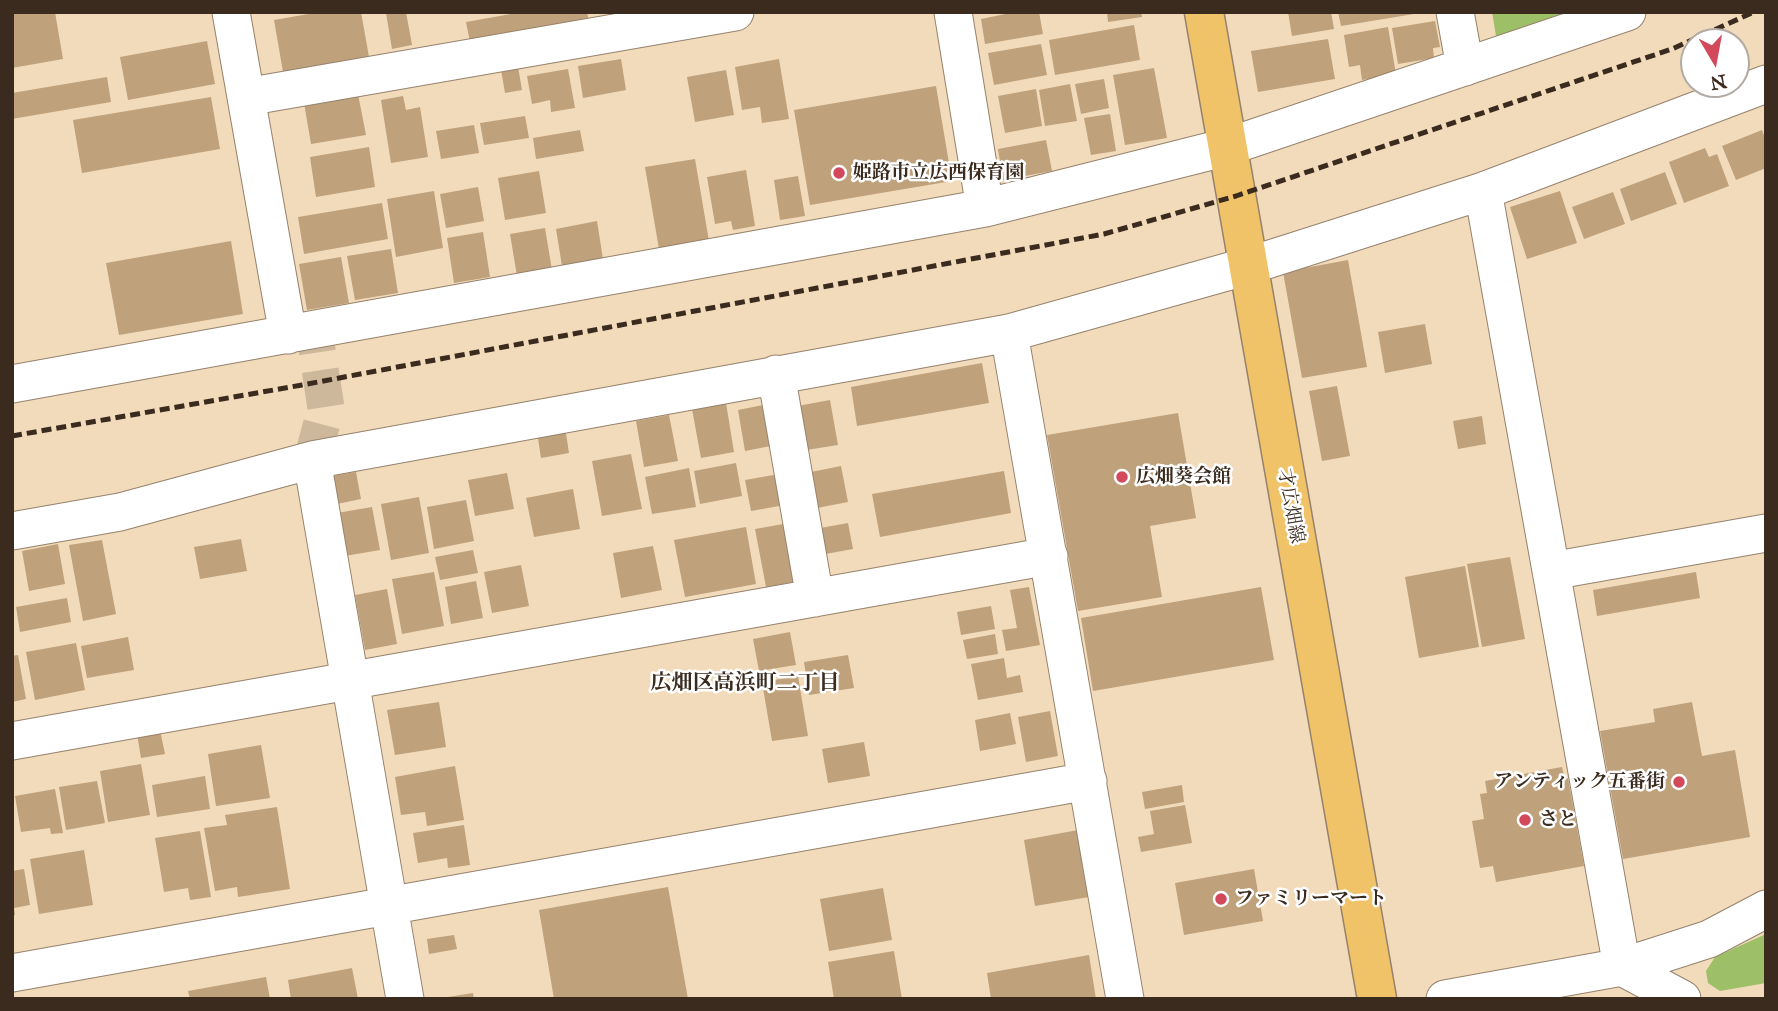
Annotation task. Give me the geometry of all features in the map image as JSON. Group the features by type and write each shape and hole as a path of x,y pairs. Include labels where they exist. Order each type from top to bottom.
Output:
{"main road":[{"name":"才広畑線","path":"1203,12 1377,999"}],"street":[{"path":"231,12 288,335"},
{"path":"246,97 610,23 736,12"},
{"path":"953,12 985,208"},
{"path":"1455,12 1465,67"},
{"path":"12,384 985,208 1227,148 1627,12"},
{"path":"12,531 120,512 312,460 1009,333 1248,266 1483,191 1766,84"},
{"path":"1483,191 1622,967"},
{"path":"1009,333 1125,999"},
{"path":"776,374 815,598"},
{"path":"312,460 405,999"},
{"path":"1551,571 1766,533"},
{"path":"12,741 1049,556"},
{"path":"12,973 1088,781"},
{"path":"1445,999 1622,967 1709,939 1766,909"},
{"path":"1622,967 1682,999"}],"green space":[{"path":"1492,12 1570,12 1497,42"},
{"path":"1766,934 1766,983 1720,991 1708,983 1706,971 1715,957"}],"building":[{"path":"12,12 55,12 63,59 12,68"},
{"path":"320,12 361,12 369,57 283,72 274,20"},
{"path":"406,12 412,45 392,49 386,13"},
{"path":"522,12 587,12 590,26 471,47 466,22"},
{"path":"1015,12 1039,12 1043,34 985,44 981,19"},
{"path":"1107,12 1141,12 1142,17 1108,22"},
{"path":"1288,12 1331,12 1334,29 1292,36"},
{"path":"1338,12 1414,12 1414,14 1341,26"},
{"path":"1435,21 1440,47 1433,48 1434,58 1398,64 1392,28"},
{"path":"1134,25 1140,60 1055,75 1049,40"},
{"path":"1388,27 1396,74 1362,80 1360,65 1349,67 1344,35"},
{"path":"1328,39 1335,79 1258,92 1251,51"},
{"path":"207,41 215,84 128,100 120,57"},
{"path":"1041,44 1047,75 994,85 988,53"},
{"path":"621,59 626,90 583,98 578,66"},
{"path":"779,59 789,119 762,123 760,107 742,110 735,67"},
{"path":"517,61 522,90 505,93 500,64"},
{"path":"1154,68 1167,138 1125,145 1113,75"},
{"path":"568,69 575,108 551,112 550,100 532,104 527,76"},
{"path":"726,70 734,115 695,122 687,77"},
{"path":"107,77 111,102 12,119 12,93"},
{"path":"1104,79 1109,108 1081,114 1075,84"},
{"path":"1070,84 1077,121 1045,126 1039,90"},
{"path":"936,86 952,181 810,205 794,110"},
{"path":"1036,89 1042,126 1005,133 998,96"},
{"path":"358,94 366,135 311,144 304,103"},
{"path":"403,96 406,110 420,107 428,157 391,163 381,100"},
{"path":"211,97 220,149 82,173 73,120"},
{"path":"1110,114 1116,151 1091,155 1084,118"},
{"path":"525,116 529,138 484,145 480,123"},
{"path":"474,125 479,153 441,159 436,131"},
{"path":"580,130 584,151 536,159 533,138"},
{"path":"1762,130 1766,141 1766,168 1736,180 1722,146"},
{"path":"1046,140 1052,171 1003,180 998,149"},
{"path":"369,147 375,187 316,197 310,157"},
{"path":"1705,148 1709,157 1717,154 1729,186 1684,203 1669,162"},
{"path":"695,159 710,247 660,255 645,167"},
{"path":"746,170 755,226 733,230 731,221 715,224 707,177"},
{"path":"539,171 546,213 505,220 498,178"},
{"path":"1665,172 1677,204 1631,221 1620,189"},
{"path":"798,176 805,216 780,220 774,180"},
{"path":"478,187 484,221 446,228 440,194"},
{"path":"434,191 443,248 396,257 387,199"},
{"path":"1560,191 1577,243 1527,259 1510,207"},
{"path":"1613,192 1625,224 1584,239 1572,207"},
{"path":"382,203 388,239 304,254 298,217"},
{"path":"597,221 603,259 562,266 556,229"},
{"path":"545,228 552,270 517,276 510,234"},
{"path":"483,232 490,277 454,283 447,238"},
{"path":"231,241 243,314 119,335 106,263"},
{"path":"391,249 398,293 355,300 347,256"},
{"path":"341,257 349,303 307,310 299,264"},
{"path":"1348,260 1367,367 1302,378 1283,272"},
{"path":"1425,324 1432,364 1385,373 1378,332"},
{"path":"982,363 989,403 857,426 851,387"},
{"path":"1337,386 1350,456 1322,461 1309,391"},
{"path":"830,400 838,445 800,451 792,407"},
{"path":"726,403 734,452 701,458 692,409"},
{"path":"768,404 776,445 745,451 738,410"},
{"name":"広畑葵会館","path":"1178,413 1196,518 1150,526 1162,597 1078,611 1047,435"},
{"path":"669,415 678,461 644,467 636,421"},
{"path":"1482,416 1486,444 1458,449 1453,421"},
{"path":"565,427 569,453 541,458 537,432"},
{"path":"631,454 642,509 602,516 592,461"},
{"path":"736,463 742,496 700,504 694,471"},
{"path":"841,466 848,502 817,508 811,472"},
{"path":"689,468 696,507 652,514 645,477"},
{"path":"1004,471 1011,513 880,537 872,494"},
{"path":"356,472 361,499 337,504 332,476"},
{"path":"507,473 514,509 475,516 468,480"},
{"path":"779,474 785,505 751,511 745,480"},
{"path":"573,489 580,529 534,537 526,498"},
{"path":"419,497 429,553 391,560 381,504"},
{"path":"466,500 474,541 434,549 427,507"},
{"path":"372,507 380,550 345,556 337,513"},
{"path":"789,523 800,581 766,587 755,529"},
{"path":"848,523 853,549 820,555 815,529"},
{"path":"746,527 756,584 685,597 674,540"},
{"path":"241,539 247,571 200,579 194,547"},
{"path":"102,540 116,614 83,621 69,545"},
{"path":"58,544 65,584 29,591 22,551"},
{"path":"653,546 662,590 621,598 613,553"},
{"path":"473,550 478,573 440,580 435,557"},
{"path":"1510,557 1525,639 1482,647 1467,564"},
{"path":"521,565 529,606 492,613 484,572"},
{"path":"1465,566 1479,647 1419,658 1405,577"},
{"path":"434,572 444,626 402,634 392,579"},
{"path":"1696,572 1700,598 1597,616 1593,590"},
{"path":"476,581 483,618 451,624 445,587"},
{"path":"1029,587 1040,645 1006,651 1002,630 1017,628 1010,590"},
{"path":"1261,587 1274,660 1093,691 1081,618"},
{"path":"387,589 397,644 365,650 355,595"},
{"path":"67,598 71,622 20,632 16,607"},
{"path":"991,606 995,629 961,635 957,612"},
{"path":"790,632 796,665 759,671 753,639"},
{"path":"995,634 998,654 967,659 963,640"},
{"path":"128,637 134,670 87,678 81,646"},
{"path":"76,643 85,690 35,700 26,652"},
{"path":"18,655 26,699 12,702 12,656"},
{"path":"848,655 854,688 809,695 804,662"},
{"path":"1004,658 1007,678 1020,675 1023,692 978,700 971,664"},
{"path":"798,676 808,736 772,741 762,682"},
{"path":"439,702 446,747 395,755 387,710"},
{"path":"1692,702 1702,756 1735,750 1750,837 1623,859 1600,731 1655,722 1653,709"},
{"path":"1050,711 1058,756 1026,762 1018,717"},
{"path":"1010,713 1016,744 980,751 975,720"},
{"path":"160,730 165,754 141,758 137,734"},
{"path":"864,742 870,776 828,783 822,749"},
{"path":"261,745 270,798 216,806 208,754"},
{"path":"141,764 150,815 108,822 100,771"},
{"path":"455,766 464,820 427,826 425,812 401,815 395,777"},
{"path":"1562,767 1565,779 1568,778 1584,866 1496,882 1493,866 1480,868 1472,821 1484,819 1480,794 1487,793 1485,781"},
{"path":"205,776 210,809 157,817 152,785"},
{"path":"97,781 105,823 66,830 59,787"},
{"path":"1182,785 1184,802 1145,809 1142,792"},
{"path":"55,789 63,833 51,834 50,828 21,832 15,796"},
{"path":"1185,805 1192,843 1141,852 1138,837 1154,834 1150,811"},
{"path":"277,807 290,889 238,897 237,887 215,891 204,828 227,825 225,815"},
{"path":"464,825 470,865 448,868 447,858 418,863 413,833"},
{"path":"1078,830 1089,897 1035,906 1024,840"},
{"path":"200,831 211,897 190,900 188,888 164,892 155,838"},
{"path":"84,850 93,905 39,914 30,859"},
{"path":"24,869 30,905 14,908 15,915 12,915 12,871"},
{"path":"1254,869 1263,921 1184,935 1175,883"},
{"path":"668,887 688,999 554,999 539,910"},
{"path":"883,888 892,940 829,951 820,899"},
{"path":"454,935 457,949 429,954 427,939"},
{"path":"894,951 902,999 834,999 828,962"},
{"path":"1089,955 1096,999 991,999 987,973"},
{"path":"352,968 358,999 291,999 288,980"},
{"path":"266,977 270,999 190,999 188,991"},
{"path":"473,993 474,999 448,997"}],"tunnel":[{"path":"312,460 326,408 314,330"}],"railway":[{"path":"12,436 302,385 1104,234 1236,196 1672,49 1754,12"}],"place":[{"name":"姫路市立広西保育園","path":"839,173"},
{"name":"広畑葵会館","path":"1122,477"},
{"name":"アンティック五番街","path":"1679,782"},
{"name":"さと","path":"1525,820"},
{"name":"ファミリーマート","path":"1221,899"}],"district":[{"name":"広畑区高浜町二丁目","path":"745,684"}]}
